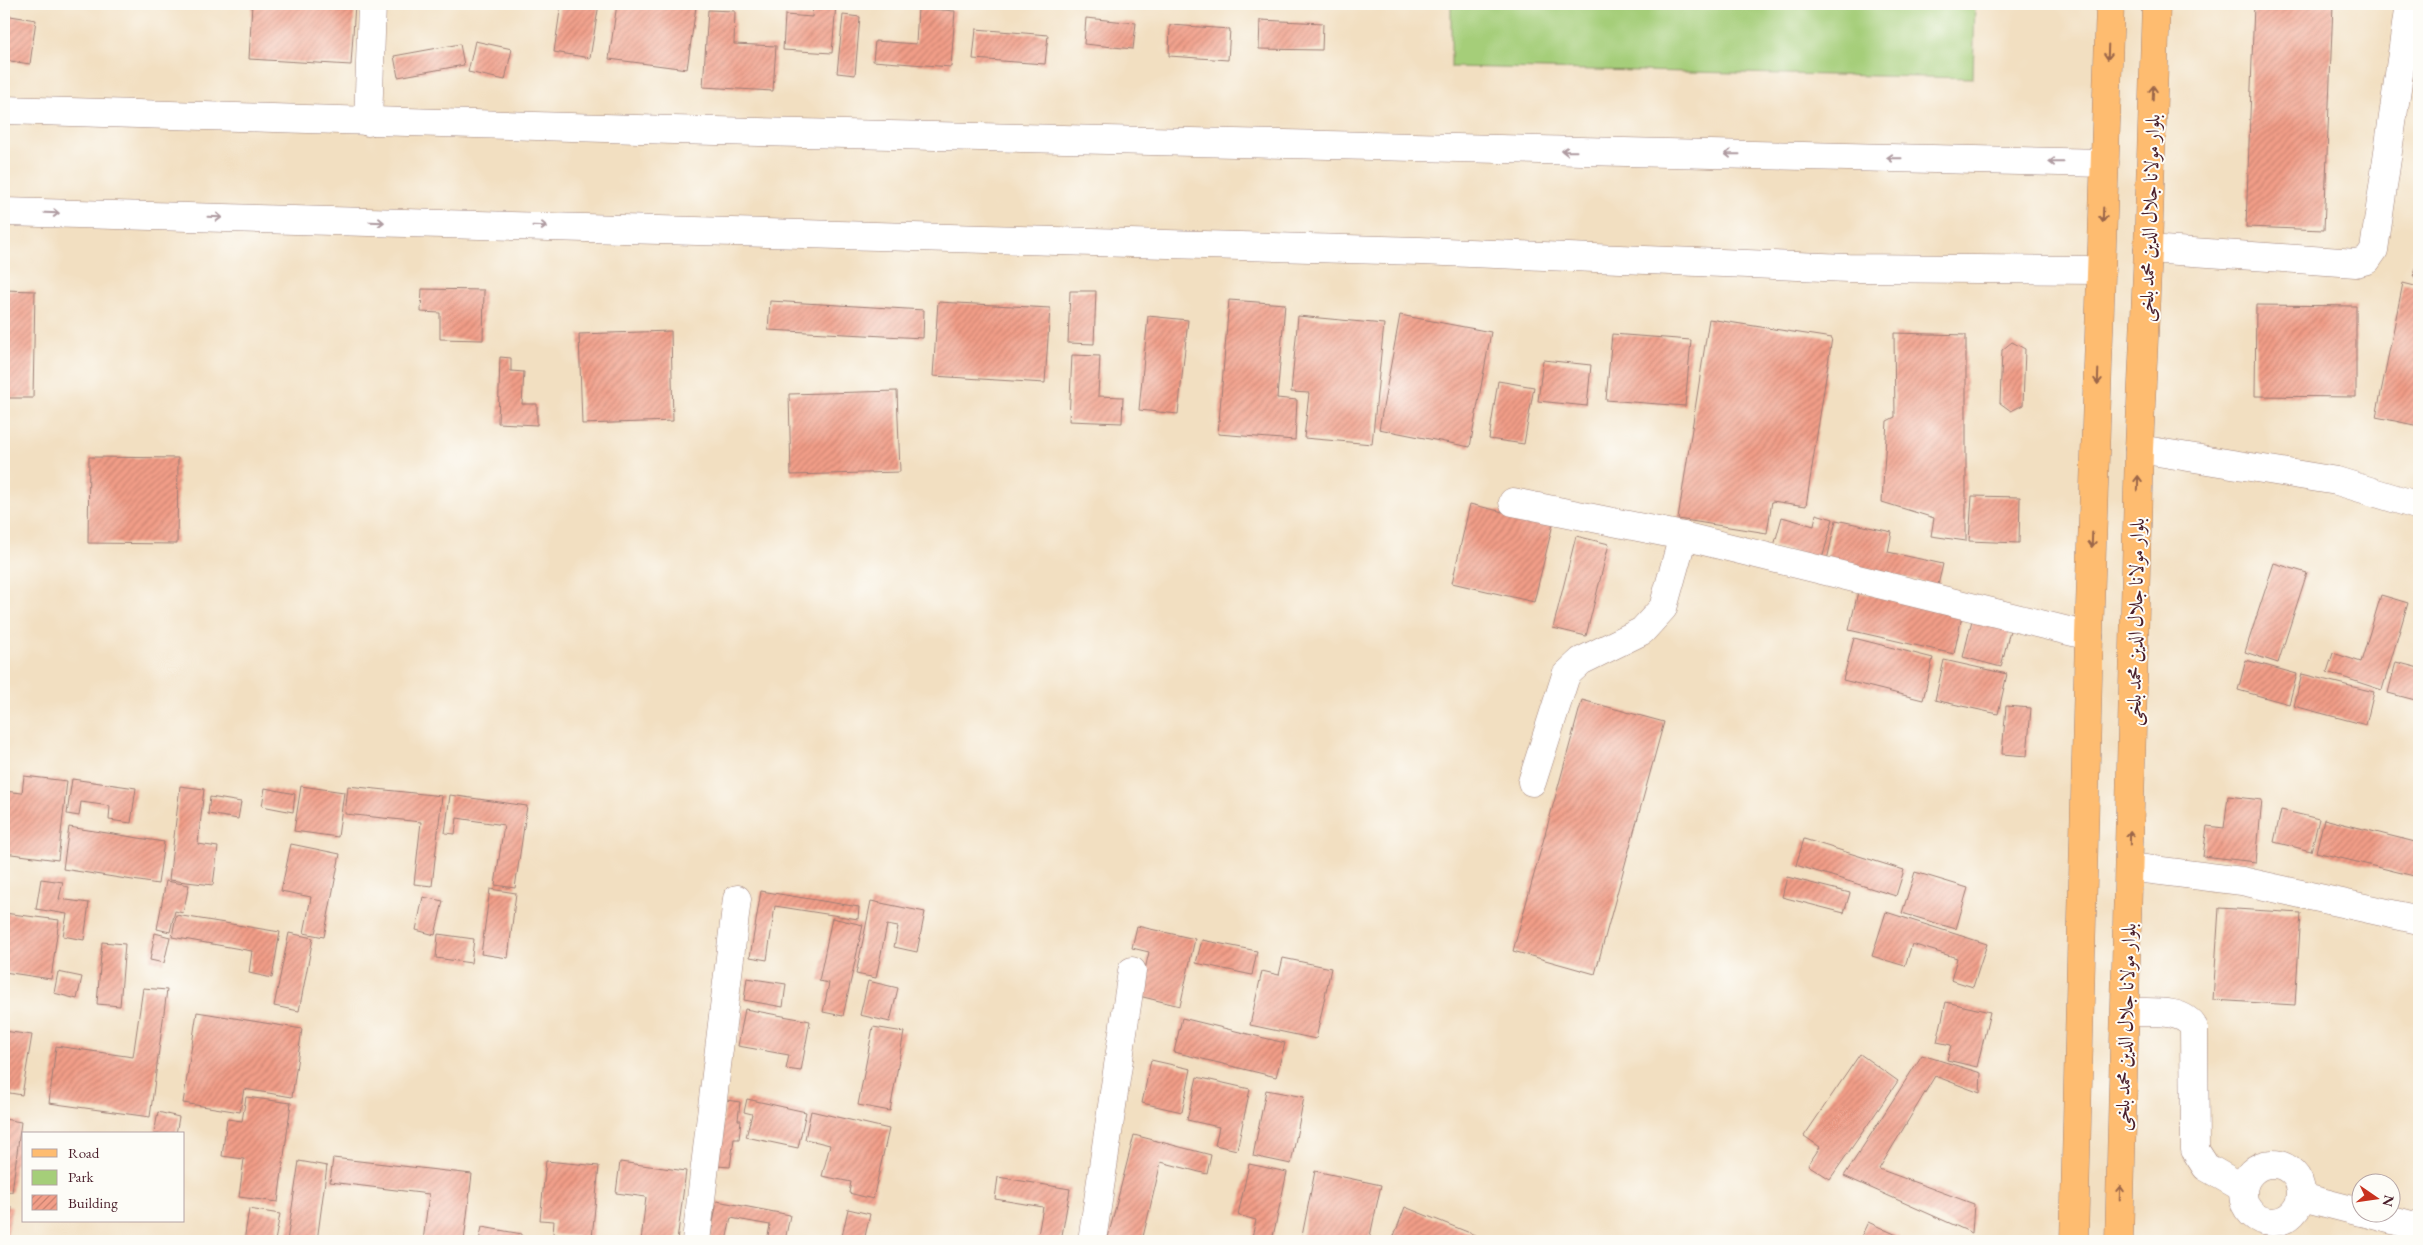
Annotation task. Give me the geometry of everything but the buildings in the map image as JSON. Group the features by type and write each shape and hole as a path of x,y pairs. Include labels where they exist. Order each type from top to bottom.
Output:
{"main road":[{"path":"2074,1241 2088,636 2110,4"},
{"name":"بلوار مولانا جلال الدین محمد بلخی","path":"2119,1241 2126,1012 2138,449 2148,249 2156,4"}],"street":[{"path":"368,122 372,4"},
{"path":"2148,249 2356,263 2367,260 2374,250 2409,4"},
{"path":"4,110 368,122 2105,163"},
{"path":"4,212 1420,251 1848,268 2102,270"},
{"path":"2138,449 2337,481 2419,506"},
{"path":"1513,502 1682,536 2088,636"},
{"path":"1532,782 1566,676 1581,661 1642,631 1663,608 1682,536"},
{"path":"2129,867 2242,881 2419,920"},
{"path":"696,1241 737,899"},
{"path":"1092,1241 1132,972"},
{"path":"2126,1012 2178,1014 2190,1020 2194,1028 2195,1150 2206,1167 2242,1188"},
{"path":"2276,1163 2296,1175 2301,1186 2302,1197 2298,1208 2290,1217 2279,1222 2268,1222 2257,1218 2248,1210 2243,1200 2242,1188 2246,1177 2254,1169 2264,1164 2276,1163"},
{"path":"2302,1197 2350,1209"},
{"path":"2400,1222 2419,1227"}],"green space":[{"path":"1451,4 1975,4 1973,78 1451,67"}]}
